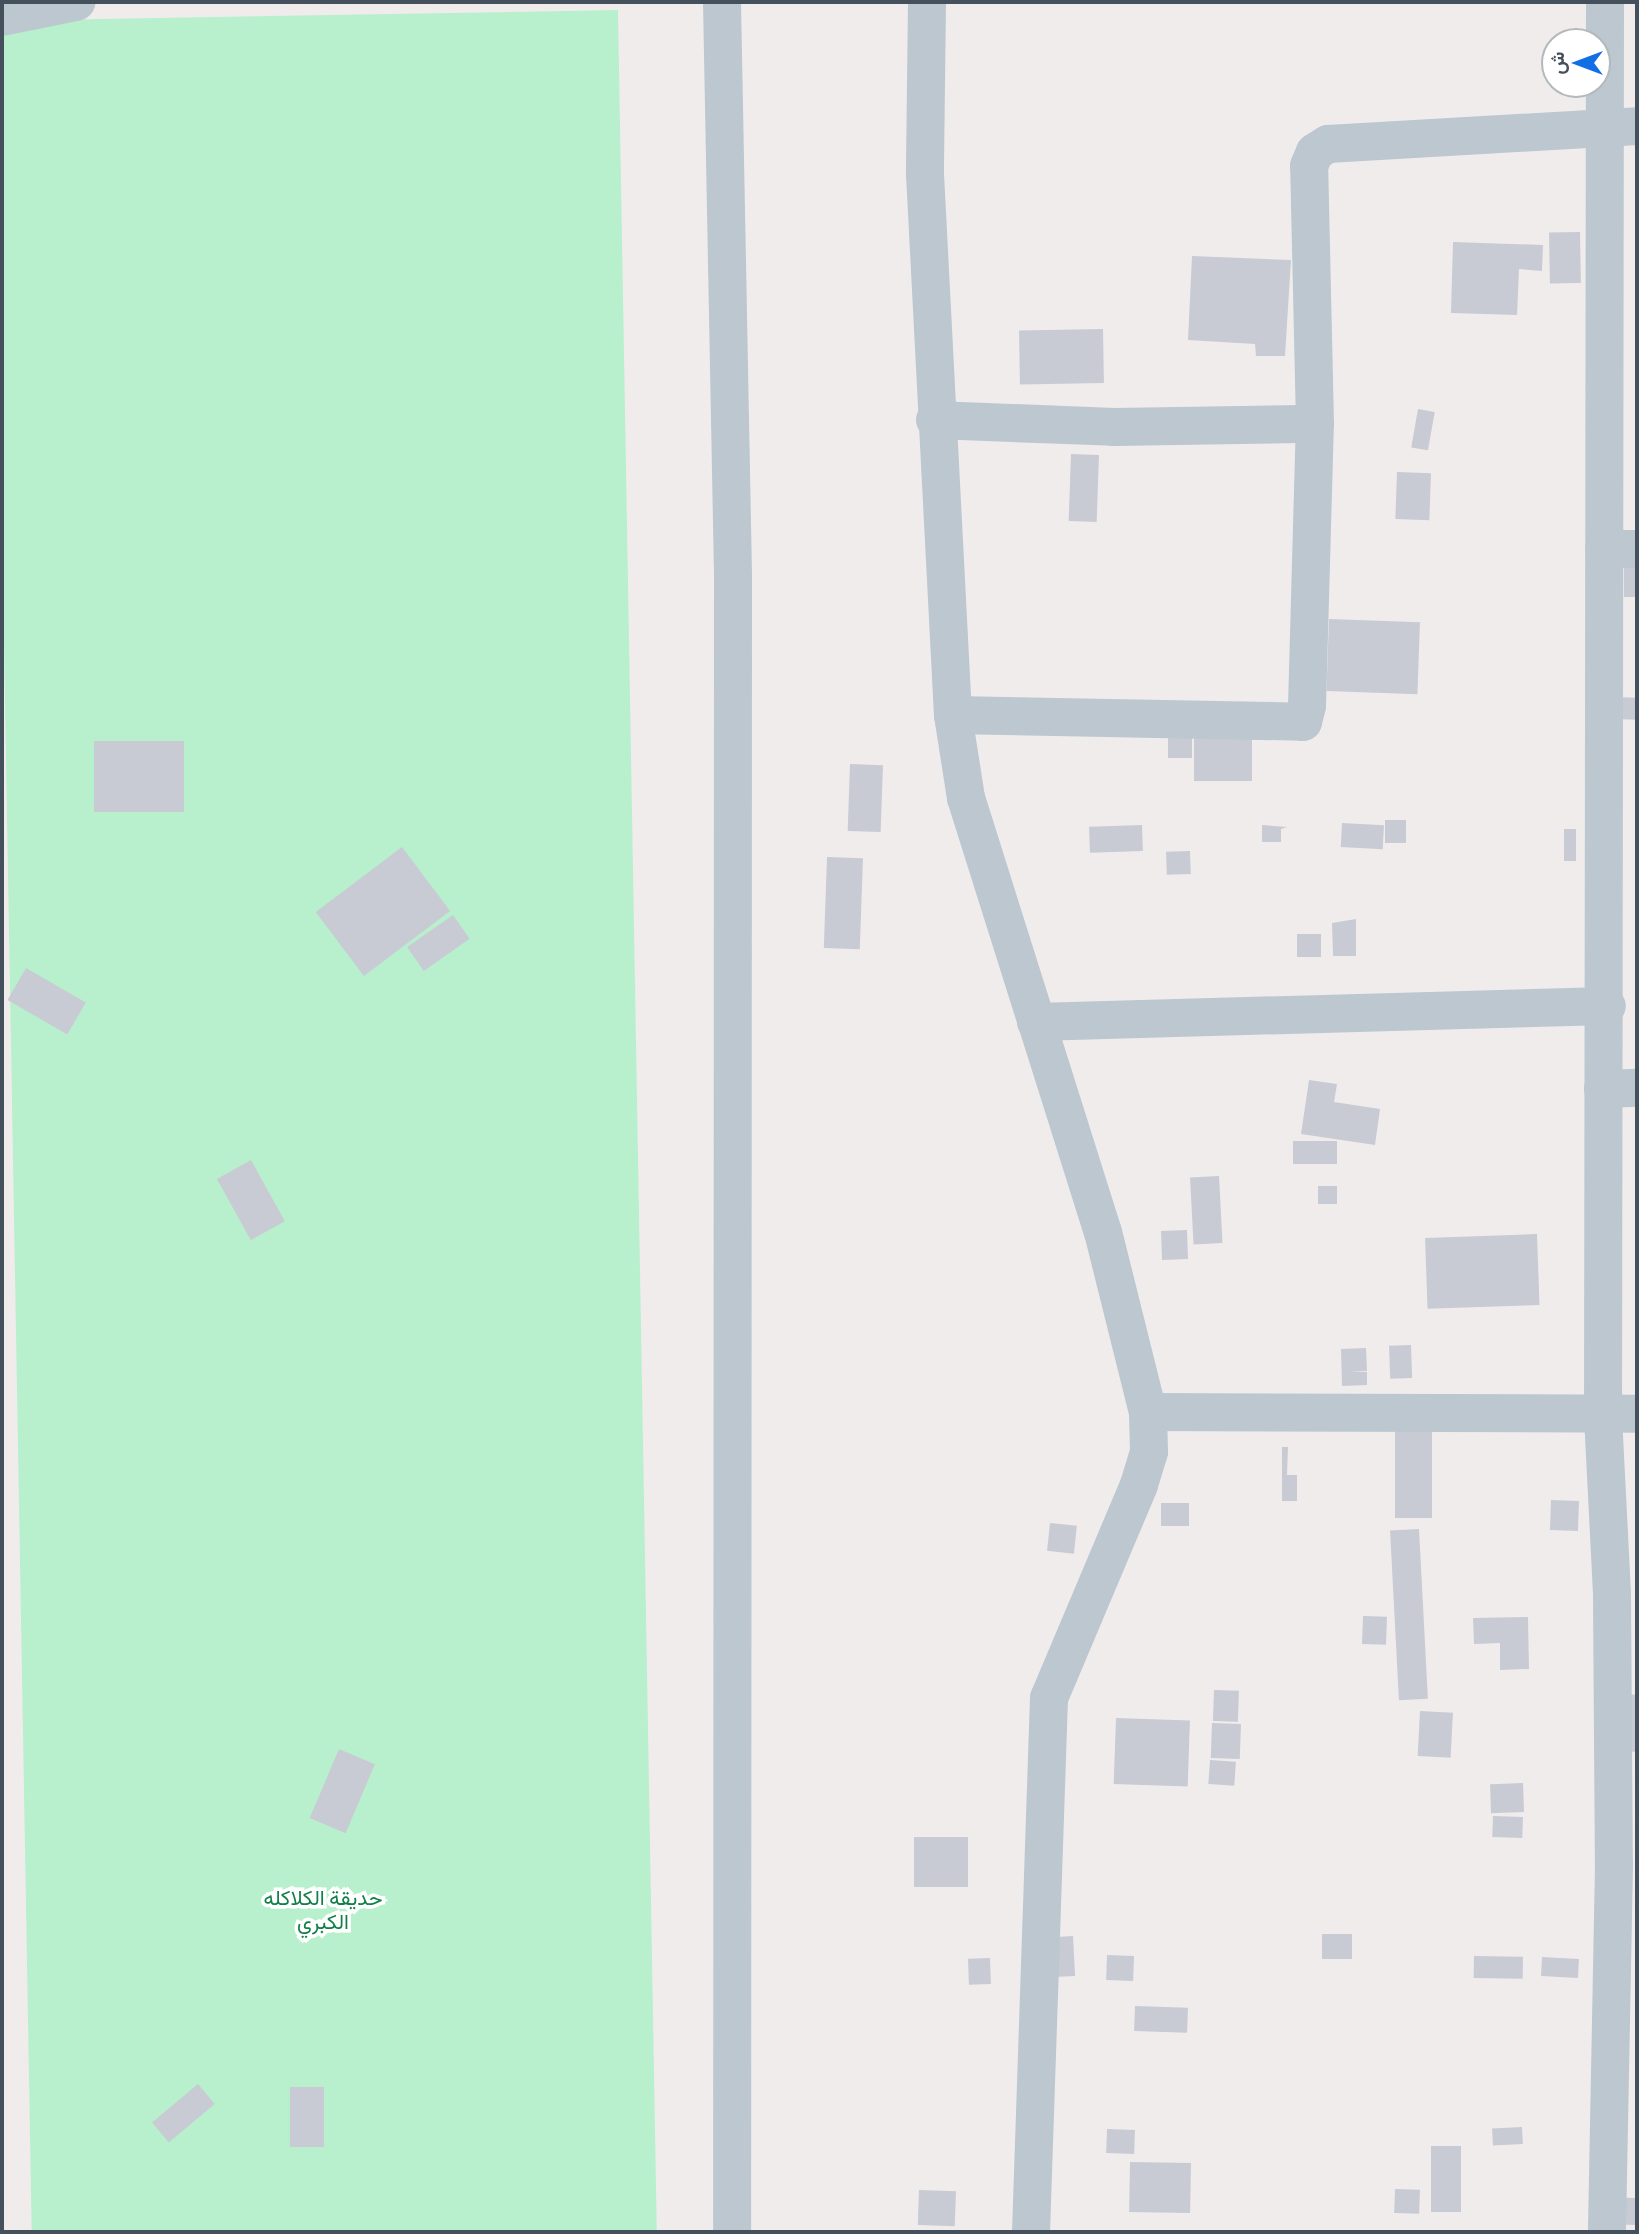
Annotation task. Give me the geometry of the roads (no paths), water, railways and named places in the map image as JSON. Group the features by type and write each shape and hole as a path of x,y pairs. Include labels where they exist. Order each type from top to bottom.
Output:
{"street":[{"path":"2,17 76,2"},
{"path":"722,2 733,578 732,2232"},
{"path":"927,2 925,174 935,421 953,715 966,798 1103,1232 1148,1412 1149,1452 1139,1485 1049,1698 1031,2232"},
{"path":"1605,2 1621,126 1621,549 1606,1006 1620,1089 1620,1415 1625,1594 1614,1865 1607,2232"},
{"path":"953,715 1303,722 1307,706 1315,424 1309,166 1315,152 1328,144 1621,126"},
{"path":"935,421 1114,427 1315,424"},
{"path":"1036,1021 1606,1006"},
{"path":"1148,1412 1620,1415"}],"park label":[{"name":"حديقة الكلاكله الكبري","path":"323,1909"}]}
